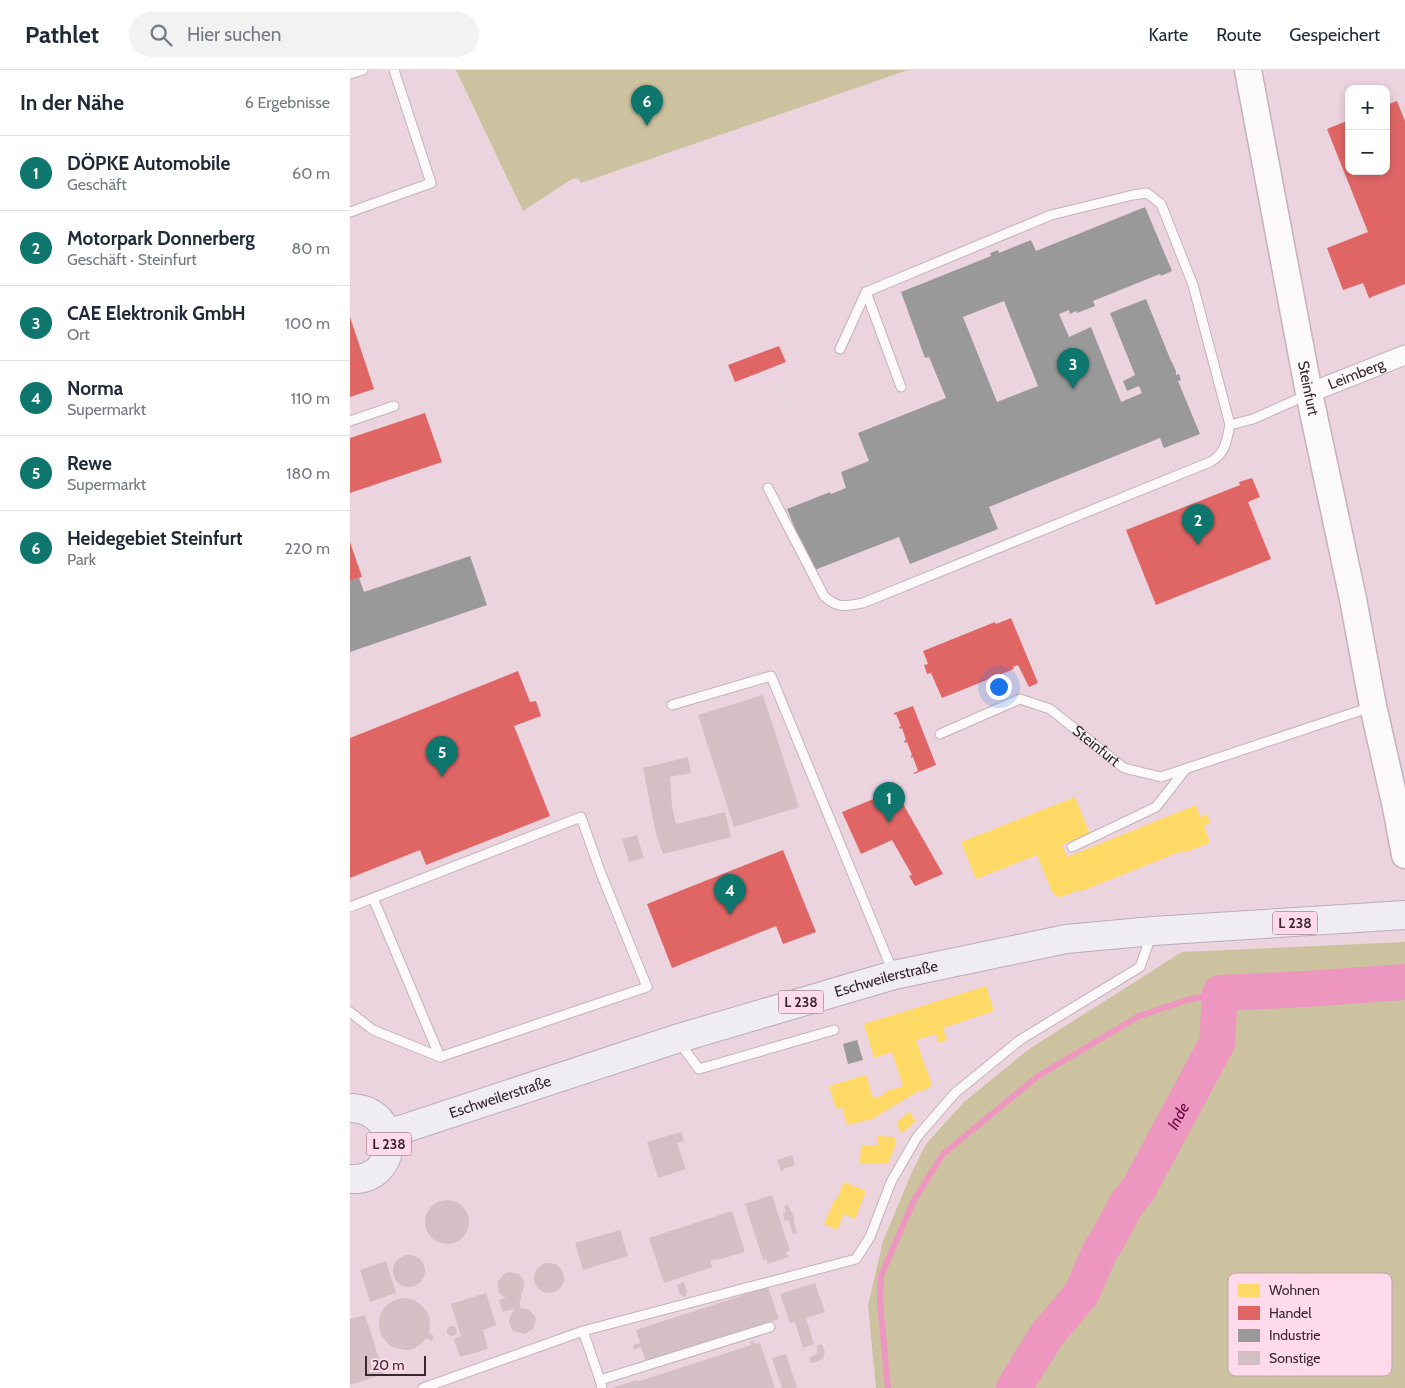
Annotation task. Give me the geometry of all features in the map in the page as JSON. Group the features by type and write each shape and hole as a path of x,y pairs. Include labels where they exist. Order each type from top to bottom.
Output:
{"main road":[{"name":"Eschweilerstraße","path":"388,1134 676,1039 894,975 1066,939 1153,931 1405,915"},
{"name":"L 238","path":"350,1108 359,1108 377,1117 388,1134 389,1143 386,1160 379,1169 369,1176 358,1180 350,1179"}],"street":[{"name":"Steinfurt","path":"1248,70 1309,394 1353,598 1373,706 1401,812 1405,855"},
{"name":"Leimberg","path":"1309,394 1405,355"}],"lane":[{"path":"350,74 363,70"},
{"path":"350,212 431,184 394,70"},
{"path":"768,488 824,596 832,604 845,606 863,603 1210,462 1219,457 1224,448 1230,425 1192,285 1161,204 1147,193 1051,215 866,292 840,348"},
{"path":"866,292 900,387"},
{"path":"1230,425 1253,419 1309,394"},
{"path":"350,421 394,406"},
{"path":"672,705 771,676 894,975"},
{"name":"Steinfurt","path":"940,734 1020,699 1050,709 1124,768 1161,777 1373,706"},
{"path":"1072,847 1156,806 1185,770"},
{"path":"350,907 580,817 647,987 440,1058 373,1030 350,1012"},
{"path":"373,898 440,1058"},
{"path":"423,1388 583,1331 856,1259 870,1237 891,1182 917,1136 955,1093 1020,1040 1140,967 1153,931"},
{"path":"676,1039 699,1069 834,1030"},
{"path":"583,1331 601,1384 770,1327"}],"path":[{"path":"856,234 875,288"},
{"path":"778,377 799,430"}],"shaded area":[{"path":"456,70 908,70 581,183 578,178 572,179 523,211"},
{"path":"1405,942 1405,1388 876,1388 868,1305 883,1241 926,1144 964,1102 1029,1049 1182,952"}],"building: Wohnen":[{"path":"1075,797 1090,834 1062,845 1067,857 1196,805 1200,817 1207,814 1210,823 1204,826 1210,843 1183,853 1182,851 1079,892 1079,890 1061,897 1056,896 1052,892 1037,855 976,879 961,842"},
{"path":"986,986 994,1011 943,1028 947,1040 938,1043 936,1034 916,1040 932,1085 921,1092 920,1090 872,1119 847,1125 842,1107 836,1109 829,1086 866,1075 873,1098 903,1086 892,1052 874,1058 864,1024"},
{"path":"909,1112 916,1121 903,1133 899,1129 897,1122"},
{"path":"877,1136 895,1137 895,1146 888,1164 860,1163 861,1145 877,1145"},
{"path":"844,1182 866,1191 855,1219 844,1214 837,1230 824,1224"}],"building: Handel":[{"path":"1397,101 1405,121 1405,284 1369,298 1363,283 1343,290 1327,248 1368,232 1345,175 1390,175 1390,104"},
{"path":"1345,122 1345,174 1327,129"},
{"path":"350,317 374,389 350,397"},
{"path":"779,346 786,362 735,382 728,365"},
{"path":"425,413 442,462 350,493 350,438"},
{"path":"1252,478 1260,497 1248,502 1271,559 1156,605 1126,530 1240,485 1239,482"},
{"path":"350,542 362,577 350,581"},
{"path":"1011,618 1038,683 1029,687 1018,665 1013,667 1014,669 942,698 931,673 927,674 924,665 928,664 923,651 995,622 996,624"},
{"path":"518,671 530,702 536,701 541,716 514,726 550,816 426,865 420,850 350,878 350,738"},
{"path":"913,706 936,765 914,774 918,771 913,757 911,758 912,755 907,742 905,743 904,741 906,740 902,728 900,729 899,727 901,726 896,714 894,715 894,713"},
{"path":"895,790 943,874 915,886 909,876 912,875 892,840 861,854 842,812"},
{"path":"783,850 816,932 783,944 776,926 672,968 647,904"}],"building: Industrie":[{"path":"1145,207 1172,271 1093,301 1095,306 1077,313 1076,311 1070,314 1069,310 1059,314 1069,337 1091,327 1121,402 1142,393 1139,386 1127,391 1123,381 1135,375 1110,313 1146,299 1176,375 1179,374 1181,380 1178,381 1200,434 1164,448 1160,438 989,507 998,529 910,564 899,537 812,571 787,509 830,492 831,494 846,488 841,472 869,461 858,433 946,398 929,357 925,358 901,292 991,256 990,253 998,250 999,253 1031,240 1036,251","holes":["1004,301 1038,386 997,402 963,317"]},
{"path":"470,556 487,605 350,652 350,581 359,578 364,592"},
{"path":"857,1040 863,1060 848,1064 843,1044"}],"building: Sonstige":[{"path":"763,695 799,807 734,827 698,715"},
{"path":"688,757 691,773 670,777 672,806 676,824 725,812 731,837 663,854 656,834 643,768"},
{"path":"637,835 644,858 629,862 622,839"},
{"path":"681,1132 684,1141 677,1143 686,1169 658,1178 647,1142"},
{"path":"792,1155 795,1165 781,1171 777,1160"},
{"path":"772,1195 790,1251 786,1252 788,1257 768,1264 766,1259 763,1260 745,1204"},
{"path":"447,1200 459,1204 465,1210 469,1222 465,1234 459,1240 447,1244 435,1240 429,1234 425,1222 429,1210 435,1204"},
{"path":"788,1205 795,1219 793,1219 797,1233 793,1234 789,1220 785,1221 783,1213 786,1212 784,1206"},
{"path":"732,1211 745,1252 710,1261 712,1267 664,1283 649,1238"},
{"path":"620,1230 628,1256 583,1270 575,1243"},
{"path":"409,1255 421,1259 425,1271 421,1283 409,1287 397,1283 393,1271 397,1259"},
{"path":"386,1261 396,1293 370,1302 360,1270"},
{"path":"549,1263 555,1264 563,1272 563,1284 555,1292 549,1293 543,1292 535,1284 534,1278 535,1272 543,1264"},
{"path":"509,1272 519,1274 522,1278 524,1287 521,1294 522,1299 519,1300 521,1308 528,1309 535,1316 536,1320 533,1329 525,1334 512,1330 509,1321 514,1309 503,1312 499,1300 506,1298 498,1291 498,1281 504,1274"},
{"path":"684,1282 687,1293 686,1296 682,1297 677,1285"},
{"path":"815,1283 825,1312 806,1318 814,1344 803,1348 795,1322 790,1323 780,1294"},
{"path":"768,1287 779,1319 646,1361 641,1347 634,1350 633,1345 640,1343 636,1330"},
{"path":"486,1293 496,1325 483,1330 488,1349 460,1357 454,1339 461,1336 451,1304"},
{"path":"397,1299 414,1300 428,1313 430,1321 429,1333 434,1336 432,1341 426,1338 421,1344 408,1350 390,1346 381,1335 379,1326 380,1315 385,1307"},
{"path":"365,1315 384,1374 350,1385 350,1319"},
{"path":"452,1326 457,1331 452,1336 447,1331"},
{"path":"754,1341 755,1344 760,1343 775,1388 612,1388 637,1380 637,1382 751,1345 750,1342"},
{"path":"822,1344 825,1352 823,1359 812,1363 809,1362 810,1357 817,1354 817,1346"},
{"path":"786,1354 797,1388 782,1388 772,1358"}],"waterway":[{"name":"Inde","path":"1014,1388 1046,1336 1082,1293 1100,1251 1127,1203 1138,1190 1217,1043 1220,993 1405,982"},
{"path":"888,1388 880,1302 881,1276 914,1200 943,1154 1038,1076 1139,1016 1187,1000 1220,993"}],"place":[{"name":"Heidegebiet Steinfurt","path":"647,126"},
{"name":"CAE Elektronik GmbH","path":"1073,389"},
{"name":"Motorpark Donnerberg","path":"1198,545"},
{"name":"Rewe","path":"442,777"},
{"name":"DÖPKE Automobile","path":"889,823"},
{"name":"Norma","path":"730,915"}]}
